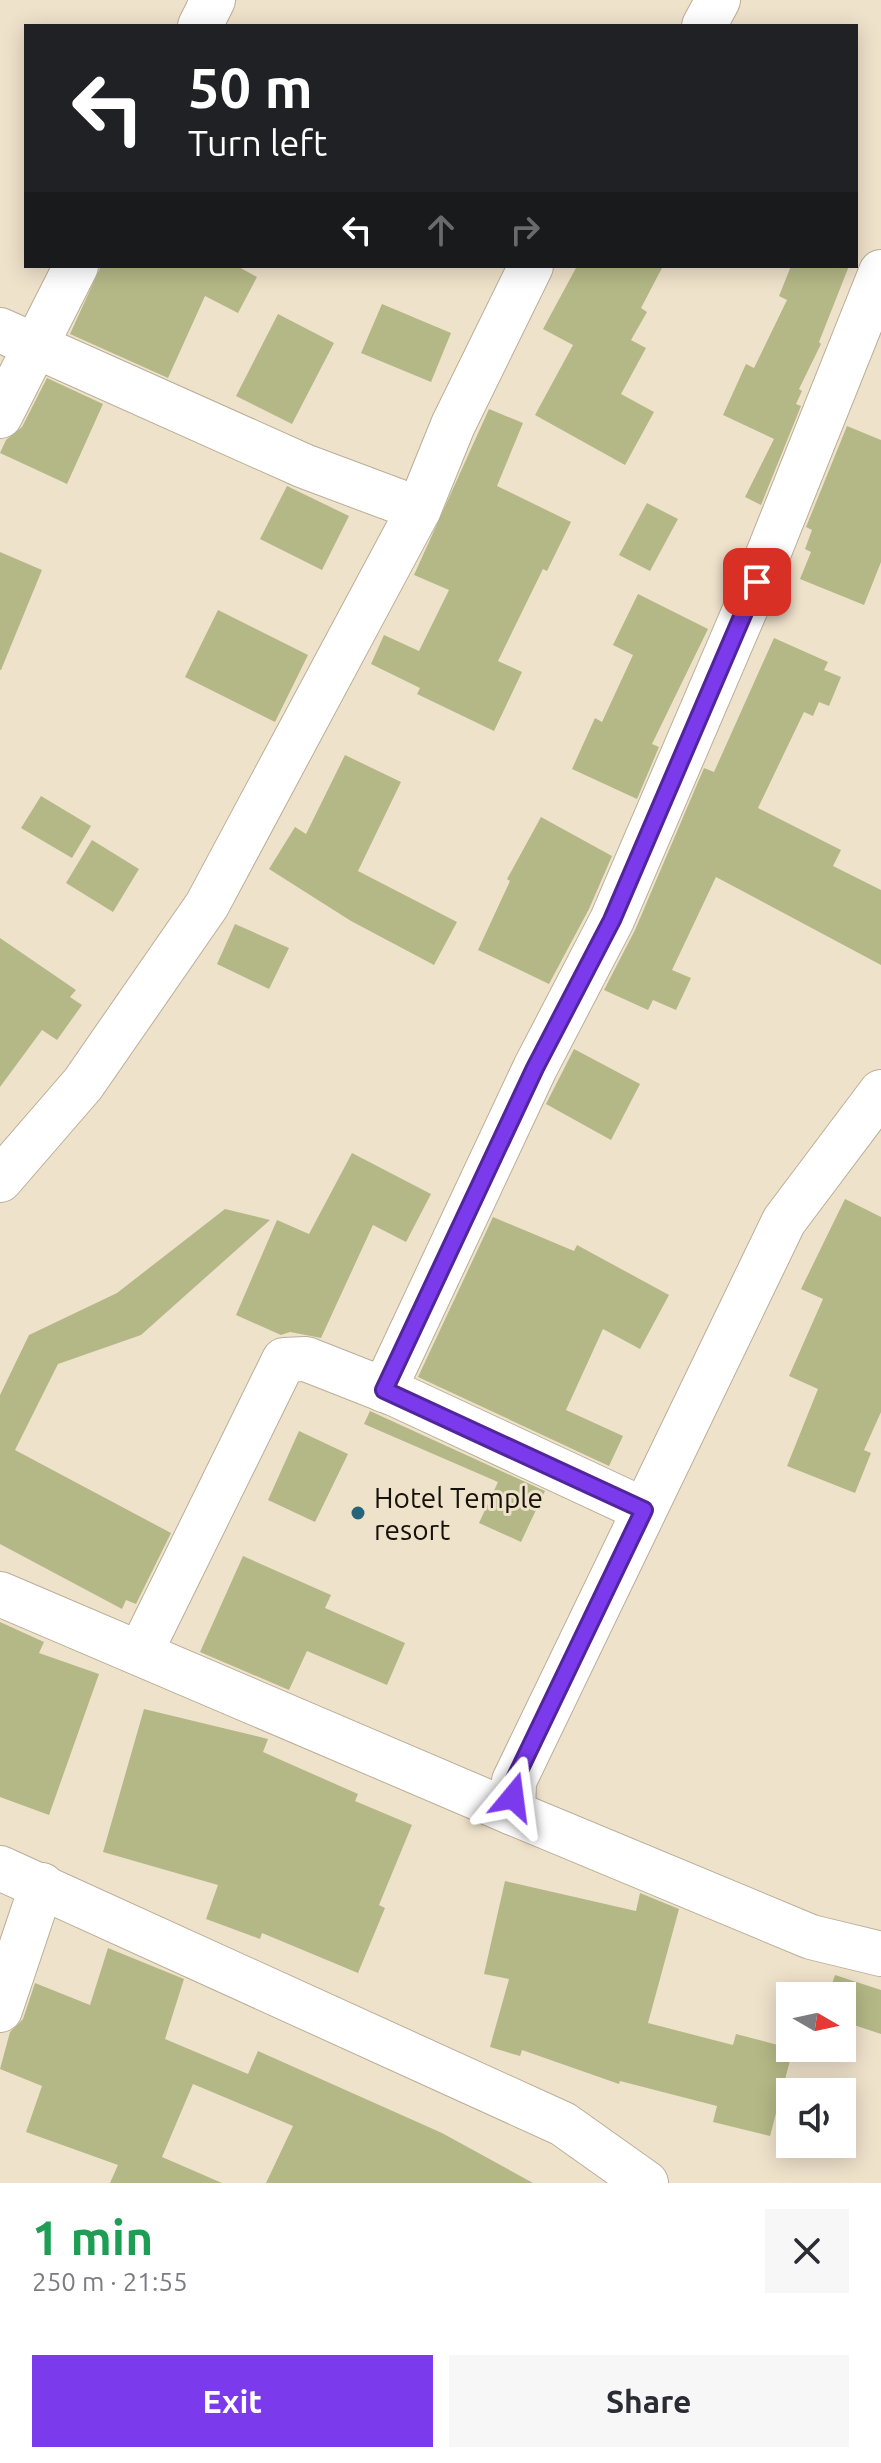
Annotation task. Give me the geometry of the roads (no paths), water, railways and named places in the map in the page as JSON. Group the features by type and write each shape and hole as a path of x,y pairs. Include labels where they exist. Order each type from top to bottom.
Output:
{"street":[{"path":"201,24 213,0"},
{"path":"705,24 718,0"},
{"path":"0,416 18,337 74,268"},
{"path":"0,1180 83,1084 207,905 419,509 453,425 530,268"},
{"path":"384,1390 535,1068 612,920 757,582 881,272"},
{"path":"18,337 304,466 419,509"},
{"path":"513,1813 514,1781 784,1221 881,1092"},
{"path":"140,1653 284,1360 306,1359 384,1390 644,1510"},
{"path":"0,1594 811,1937 881,1954"},
{"path":"0,1868 563,2124 646,2183"},
{"path":"0,2010 42,1885"}],"place":[{"name":"Hotel Temple resort","path":"358,1513"}]}
